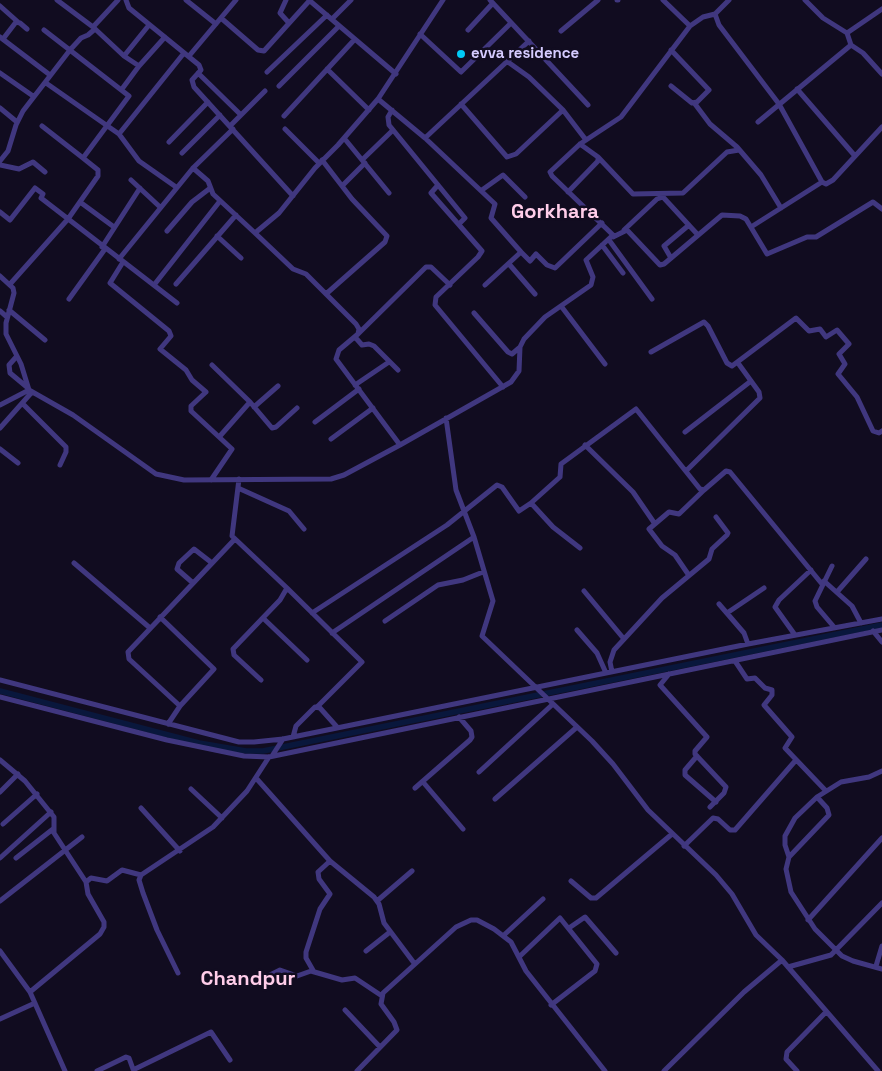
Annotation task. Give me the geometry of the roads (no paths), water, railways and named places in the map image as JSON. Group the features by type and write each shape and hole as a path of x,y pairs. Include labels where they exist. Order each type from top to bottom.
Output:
{"street":[{"path":"57,0 94,28 124,56 139,66"},
{"path":"45,172 33,162 19,169 0,163 12,143 17,122 34,96 70,50 81,38 88,36 118,0"},
{"path":"126,0 129,8 187,54 201,68 191,84 293,196"},
{"path":"186,0 216,24"},
{"path":"119,134 236,0"},
{"path":"286,0 281,7 280,13 289,23"},
{"path":"221,18 261,52 267,48 310,0 396,74"},
{"path":"332,19 350,0"},
{"path":"255,233 279,213 321,161 378,99 443,0"},
{"path":"561,31 598,0"},
{"path":"663,0 690,26"},
{"path":"652,299 602,223 568,192 550,172 580,144 622,117 690,26 703,17 716,14 729,0"},
{"path":"804,0 823,18 847,33 851,45 863,53 882,74"},
{"path":"468,30 491,2 588,104"},
{"path":"0,6 27,29"},
{"path":"847,33 882,9"},
{"path":"716,14 719,25 779,104 822,182"},
{"path":"267,72 327,15"},
{"path":"18,22 2,38 50,75"},
{"path":"420,34 461,72 511,23"},
{"path":"124,56 149,25"},
{"path":"279,86 339,26"},
{"path":"44,30 129,96 105,125 83,158"},
{"path":"122,89 139,66 165,37"},
{"path":"284,116 355,39"},
{"path":"425,138 529,42"},
{"path":"758,122 851,45"},
{"path":"671,50 709,90 695,104"},
{"path":"508,62 528,77 563,110 586,140"},
{"path":"327,69 369,110"},
{"path":"0,72 34,96"},
{"path":"198,73 241,115"},
{"path":"46,83 119,134 139,161 176,188"},
{"path":"671,86 695,104 710,124 740,150 761,175 781,208"},
{"path":"797,89 855,156"},
{"path":"211,480 232,449 190,409 204,395 204,390 192,380 186,370 160,349 171,336 169,331 110,283 121,261 160,207 193,168 265,91"},
{"path":"378,99 425,138 482,190 495,204 491,218 530,261 536,254 547,265 555,268 602,223"},
{"path":"169,142 208,102"},
{"path":"462,104 507,157 516,154 563,110"},
{"path":"0,108 17,122"},
{"path":"392,110 387,121 392,131 465,218 459,224"},
{"path":"182,153 220,115"},
{"path":"11,284 68,219 99,173 42,126"},
{"path":"751,227 822,182 829,183 882,127"},
{"path":"285,129 321,161 385,233 386,240 326,294"},
{"path":"342,186 392,131"},
{"path":"344,138 389,193"},
{"path":"580,144 598,157 633,194 683,193 727,152 740,150"},
{"path":"568,192 596,164 598,157"},
{"path":"193,168 208,181 209,188 220,201 294,269 306,274 356,324 359,329 357,335 362,345 370,344 374,346 398,370"},
{"path":"482,190 503,175 525,198"},
{"path":"131,180 160,207"},
{"path":"438,186 431,193 482,251 436,297 436,304 504,387"},
{"path":"0,212 10,220 35,188 43,194 41,198 103,248 177,303"},
{"path":"69,299 140,188"},
{"path":"168,231 192,202 209,188"},
{"path":"474,312 508,352 512,354 520,347 531,330 560,306 591,285 592,277 586,260 602,245 624,230 657,199 663,196 698,235"},
{"path":"154,286 220,201"},
{"path":"80,202 114,227"},
{"path":"624,230 631,233 656,264 664,264 722,215 743,217 767,254 807,237 816,237 873,202 882,209"},
{"path":"176,284 236,215"},
{"path":"671,258 664,246 689,225"},
{"path":"217,236 241,258"},
{"path":"602,245 623,274"},
{"path":"485,285 521,252"},
{"path":"509,264 535,294"},
{"path":"400,445 340,364 336,354 426,267 431,267 450,285"},
{"path":"0,276 11,284 14,293 7,317 6,334 30,390 23,404 0,428"},
{"path":"560,306 605,364"},
{"path":"0,310 7,317"},
{"path":"9,310 44,340"},
{"path":"651,352 704,322 708,326 727,363 732,366 796,318 809,330 820,329 826,337 837,330 849,344 839,354 845,364 838,374 857,397 873,431 879,434 882,431"},
{"path":"17,356 9,365 10,373 30,390 73,414 156,474 170,478 211,480 331,479 344,475 504,387 516,377 520,347"},
{"path":"315,422 389,362"},
{"path":"686,471 760,398 759,392 738,363"},
{"path":"212,366 274,428 297,408"},
{"path":"685,432 751,380"},
{"path":"254,408 278,386"},
{"path":"0,405 30,390"},
{"path":"220,436 250,402"},
{"path":"23,404 66,447 66,452 60,465"},
{"path":"331,439 372,408"},
{"path":"312,613 441,529 497,485 502,487 519,511 531,503 560,477 561,464 636,409 700,489 704,490"},
{"path":"446,418 456,490 462,512 474,537 493,606 482,636 508,659 544,698 577,727 613,764 635,795 725,885 756,935 782,960 878,1071"},
{"path":"585,445 634,492 655,524"},
{"path":"0,449 18,463"},
{"path":"688,574 675,555 649,529 669,512 679,514 726,471 730,472 811,570 823,583 837,592 852,606 861,623"},
{"path":"240,479 231,530 234,540 287,588 362,662 296,726 293,737"},
{"path":"238,488 280,506 294,516 304,530"},
{"path":"531,503 553,527 580,548"},
{"path":"609,672 610,658 624,639 649,610 688,574 709,559 712,549 727,535 727,531 716,517"},
{"path":"332,633 474,537"},
{"path":"180,706 127,656 160,617 234,540"},
{"path":"193,583 177,569 179,563 190,551 197,550 212,563"},
{"path":"837,592 866,559"},
{"path":"74,563 150,628"},
{"path":"832,566 815,601 817,607 834,627"},
{"path":"795,635 775,607 779,600 811,570"},
{"path":"385,621 438,585 463,580 483,572"},
{"path":"261,680 234,655 232,649 280,600 287,588"},
{"path":"727,613 764,588"},
{"path":"584,591 624,639"},
{"path":"719,604 744,633 748,644"},
{"path":"160,617 214,668 180,706 168,724"},
{"path":"263,618 307,660"},
{"path":"0,680 239,742 282,740 534,687 882,619"},
{"path":"577,630 597,653 609,672"},
{"path":"0,697 167,740 244,756 271,755 882,630"},
{"path":"873,631 882,642"},
{"path":"735,661 747,679 755,678 765,688 772,690 772,695 764,705 792,737 785,748 826,791"},
{"path":"669,673 660,683 662,688 707,737 695,751 697,756 726,786 724,793 710,807"},
{"path":"478,772 553,704"},
{"path":"317,707 337,728"},
{"path":"415,788 472,737 471,731 459,717"},
{"path":"496,799 577,727"},
{"path":"178,973 157,930 143,893 139,880 141,875 180,851 222,818 256,778 282,740"},
{"path":"697,756 685,770 685,775 716,802"},
{"path":"0,760 18,774 37,794 52,812 55,821 53,829 16,858"},
{"path":"684,846 712,818 718,819 730,830 735,830 796,760"},
{"path":"789,857 785,845 785,836 795,818 817,797 842,782 869,777 882,771"},
{"path":"0,792 18,774"},
{"path":"256,778 330,861 377,901 384,923 414,963"},
{"path":"423,782 463,829"},
{"path":"191,789 222,818"},
{"path":"3,824 37,794"},
{"path":"817,797 827,808 830,815 789,857 786,869 792,892 808,920 847,959 879,967 882,946"},
{"path":"141,808 180,851"},
{"path":"0,858 52,812"},
{"path":"30,992 102,931 104,922 88,894 86,882 64,850 53,829"},
{"path":"571,881 591,898 596,898 672,834"},
{"path":"0,901 82,837"},
{"path":"808,920 882,838"},
{"path":"314,972 306,958 306,952 320,909 330,894 319,879 318,872 330,861"},
{"path":"86,882 91,878 107,881 122,870 141,875"},
{"path":"377,901 412,871"},
{"path":"504,935 543,899"},
{"path":"788,967 824,958 837,951 882,903"},
{"path":"569,928 586,917 616,953"},
{"path":"519,957 558,919 562,919 598,967 551,1005"},
{"path":"357,1071 397,1030 394,1022 381,1004 382,996 414,963 456,927 471,920 477,920 504,935 511,942 526,971 605,1071"},
{"path":"366,951 390,932"},
{"path":"0,951 30,992 65,1071"},
{"path":"664,1071 744,992 782,960"},
{"path":"252,984 280,970 297,976 314,972 342,980 355,978 382,996"},
{"path":"0,1019 35,1003"},
{"path":"345,1010 380,1047"},
{"path":"797,1071 786,1059 787,1052 826,1012"},
{"path":"96,1071 126,1057 135,1069 211,1032 230,1060"}],"waterway":[{"path":"0,691 199,743 246,751 263,751 882,625"}],"place":[{"name":"evva residence","path":"461,54"}],"district":[{"name":"Gorkhara","path":"555,213"},
{"name":"Chandpur","path":"248,980"}]}
